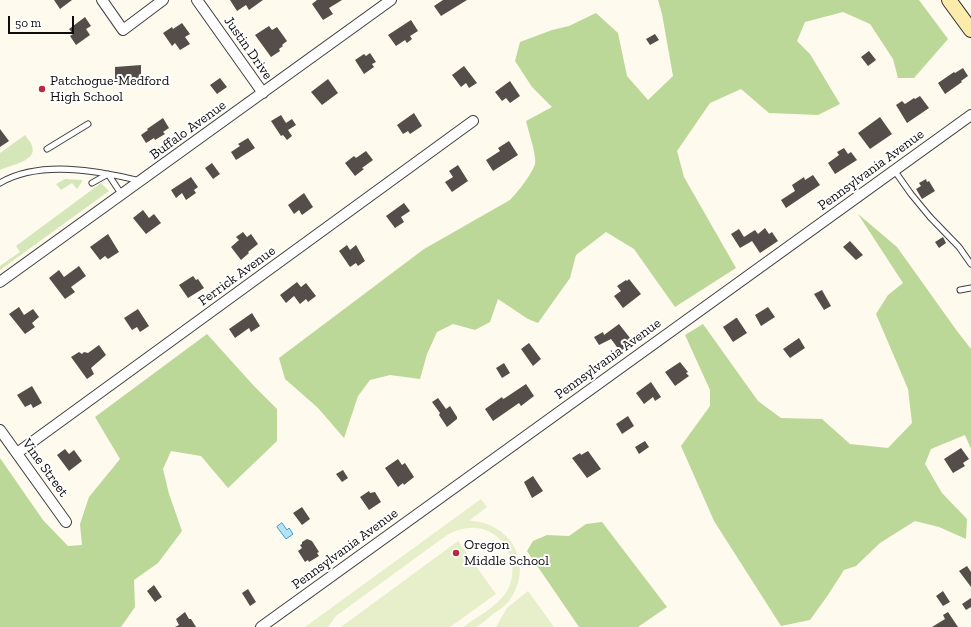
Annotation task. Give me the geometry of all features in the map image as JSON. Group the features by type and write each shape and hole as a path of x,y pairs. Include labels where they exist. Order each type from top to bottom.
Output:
{"street":[{"path":"102,0 124,30 163,0"},
{"name":"Justin Drive","path":"197,0 263,93"},
{"name":"Buffalo Avenue","path":"0,282 391,0"},
{"path":"949,0 971,30"},
{"name":"Pennsylvania Avenue","path":"261,627 971,115"},
{"name":"Ferrick Avenue","path":"17,453 474,121"},
{"name":"Vine Street","path":"0,430 66,522"}],"lane":[{"path":"47,149 88,124"},
{"path":"0,182 28,171 43,169 86,171 141,181"},
{"path":"894,170 911,194 930,217 959,247 971,264"},
{"path":"92,183 108,174"},
{"path":"108,174 122,195"},
{"path":"960,290 971,288"}],"green space":[{"path":"658,0 919,0 948,39 914,78 898,78 893,59 870,24 843,12 805,22 797,41 810,54 840,104 818,115 769,113 741,89 710,103 677,151 684,177 736,268 675,307 634,249 606,232 576,255 570,278 538,323 528,319 498,299 490,322 475,330 453,324 437,332 427,354 420,379 390,375 370,380 358,396 344,438 318,408 285,379 279,358 424,249 510,200 520,188 531,173 535,164 534,149 526,121 552,107 532,87 515,61 520,42 552,30 569,26 596,13 618,33 627,76 648,100 673,76 662,14"},
{"path":"25,135 32,146 33,151 31,155 22,162 0,170 0,153"},
{"path":"65,179 82,180 82,182 77,189 72,183 61,190 56,184"},
{"path":"101,183 109,191 0,270 0,266 20,252 16,246"},
{"path":"858,214 897,247 971,349 971,449 965,435 931,449 925,464 942,493 967,519 966,539 939,527 915,521 880,543 856,566 844,570 810,620 781,626 714,521 681,446 710,406 710,390 685,335 703,324 758,401 781,418 822,419 850,444 888,448 912,423 908,389 876,314 888,295 903,283"},
{"path":"207,334 277,409 277,441 228,488 201,456 171,451 163,469 169,494 182,531 158,563 134,580 135,607 121,627 0,627 0,458 43,520 68,546 82,545 80,524 89,497 120,459 95,417"},
{"path":"481,499 487,507 470,520 498,529 508,538 515,549 519,561 520,574 517,588 509,601 480,625 476,627 463,627 499,601 508,589 512,580 513,570 508,551 503,542 487,530 469,528 461,529 447,535 336,616 328,627 305,627"},
{"path":"602,522 667,607 638,627 579,627 527,551 533,541 547,535 569,536 586,524"},
{"path":"458,541 496,594 450,627 341,627"},
{"path":"528,591 554,627 496,627 507,608"}],"water":[{"path":"282,523 287,530 289,528 293,534 286,539 277,527"}],"building":[{"path":"54,0 72,0 60,9"},
{"path":"230,0 263,0 249,10 246,5 237,11"},
{"path":"317,0 342,0 329,8 333,14 323,20 312,4"},
{"path":"443,0 467,0 441,16 434,6"},
{"path":"85,17 91,26 86,29 90,35 76,45 70,36 73,34 69,29"},
{"path":"411,20 418,31 410,36 412,39 407,43 405,40 396,46 388,35"},
{"path":"182,23 190,34 185,37 190,44 180,50 175,43 172,46 163,33"},
{"path":"269,26 272,30 277,27 287,41 279,49 280,51 271,57 255,35"},
{"path":"655,34 659,40 650,45 646,39"},
{"path":"869,51 876,60 868,66 861,57"},
{"path":"370,53 376,62 372,64 374,67 364,74 355,60 364,54 366,56"},
{"path":"141,65 141,82 115,82 115,67"},
{"path":"464,66 477,83 469,88 466,83 461,87 452,75"},
{"path":"963,68 968,76 945,94 938,83 954,72 955,73"},
{"path":"220,78 227,87 217,94 210,85"},
{"path":"328,79 338,93 322,105 311,92"},
{"path":"510,81 520,96 510,103 506,98 502,101 495,92"},
{"path":"920,96 929,108 907,123 896,105 902,101 905,104"},
{"path":"414,113 422,126 410,134 408,131 403,134 397,125"},
{"path":"281,115 286,123 292,119 296,125 288,130 292,136 287,140 283,135 281,136 271,121"},
{"path":"880,117 892,134 870,149 858,133"},
{"path":"163,118 169,128 163,132 165,134 146,143 141,135"},
{"path":"0,129 9,141 0,147"},
{"path":"248,138 255,148 236,160 231,152 240,146 238,144"},
{"path":"509,141 518,155 493,171 486,160 500,151 498,148"},
{"path":"844,148 848,154 851,152 857,160 835,174 828,163 839,155 837,152"},
{"path":"366,151 373,160 362,168 364,169 355,176 345,163 354,156 356,158"},
{"path":"212,163 220,174 213,179 205,168"},
{"path":"458,165 468,181 452,192 445,182 453,177 449,171"},
{"path":"813,175 820,185 786,208 781,200 795,191 792,185 804,177 805,180"},
{"path":"191,177 198,187 194,190 196,193 186,200 182,193 176,198 171,190"},
{"path":"926,179 935,191 922,199 916,189 921,186 919,183"},
{"path":"304,193 313,207 302,215 299,210 294,214 288,205"},
{"path":"404,203 410,211 401,217 404,222 395,228 386,216"},
{"path":"143,210 149,218 154,214 161,223 146,234 133,218"},
{"path":"765,228 769,234 772,232 778,241 760,253 752,241 740,248 731,234 739,229 744,237 755,230 758,234"},
{"path":"243,232 247,237 251,234 258,244 241,260 231,247 239,240 236,237"},
{"path":"108,234 119,252 108,259 105,256 100,260 90,247"},
{"path":"943,237 946,243 939,248 935,242"},
{"path":"850,241 863,255 856,260 843,247"},
{"path":"347,245 350,250 356,245 365,261 358,266 356,263 350,267 339,251"},
{"path":"79,266 86,276 71,287 75,292 65,299 49,278 59,270 64,277"},
{"path":"193,276 196,280 198,279 204,288 188,298 179,285"},
{"path":"629,279 641,294 623,308 614,296 621,291 617,286"},
{"path":"297,282 301,287 306,283 316,296 308,302 306,299 300,304 294,296 286,303 280,295"},
{"path":"822,290 831,306 824,310 814,294"},
{"path":"19,307 24,315 33,309 39,317 32,323 35,327 25,334 9,314"},
{"path":"768,307 775,317 761,326 755,315"},
{"path":"138,309 149,326 140,332 137,327 132,330 124,318"},
{"path":"252,313 260,326 251,332 249,328 235,338 229,329"},
{"path":"736,318 747,333 733,342 723,327"},
{"path":"619,324 634,343 620,351 611,339 599,345 594,337 603,332 604,335"},
{"path":"799,338 805,348 790,358 783,349"},
{"path":"529,343 541,359 533,366 521,349"},
{"path":"99,345 106,355 91,368 94,374 87,379 71,357 79,352 82,354 84,352 88,353"},
{"path":"680,362 688,372 686,373 689,376 675,386 665,372"},
{"path":"504,363 510,373 502,378 496,368"},
{"path":"651,382 661,397 655,401 653,397 644,404 636,393"},
{"path":"526,384 534,396 521,406 519,403 493,421 485,409 502,397 503,399 505,398"},
{"path":"32,386 42,403 33,408 31,404 25,407 17,395"},
{"path":"438,398 446,409 450,406 457,417 457,419 447,427 439,415 440,413 432,402"},
{"path":"628,416 634,426 622,434 616,424"},
{"path":"645,441 649,447 639,454 635,447"},
{"path":"961,448 969,459 963,463 965,466 953,473 944,459"},
{"path":"65,449 69,454 74,450 82,461 69,471 57,455"},
{"path":"588,451 601,469 587,478 572,458 580,453 581,455"},
{"path":"398,459 402,465 405,463 414,477 404,485 403,483 398,487 385,468"},
{"path":"343,470 348,478 342,482 336,474"},
{"path":"533,476 543,491 532,498 524,482"},
{"path":"369,491 370,493 375,492 381,502 369,510 360,497"},
{"path":"302,507 310,519 302,525 293,513"},
{"path":"307,539 312,541 319,552 317,553 319,556 309,562 308,560 305,562 298,551 302,548 300,545 302,542"},
{"path":"967,566 971,572 971,587 959,571"},
{"path":"154,585 162,597 155,602 147,591"},
{"path":"248,589 256,602 250,606 242,593"},
{"path":"943,591 950,602 943,606 936,596"},
{"path":"971,598 971,607 966,610 962,604"},
{"path":"185,612 196,627 175,627 179,625 176,619"},
{"path":"948,612 958,627 932,627 945,619 943,615"}],"place":[{"name":"Patchogue-Medford High School","path":"42,89"},
{"name":"Oregon Middle School","path":"456,553"}]}
